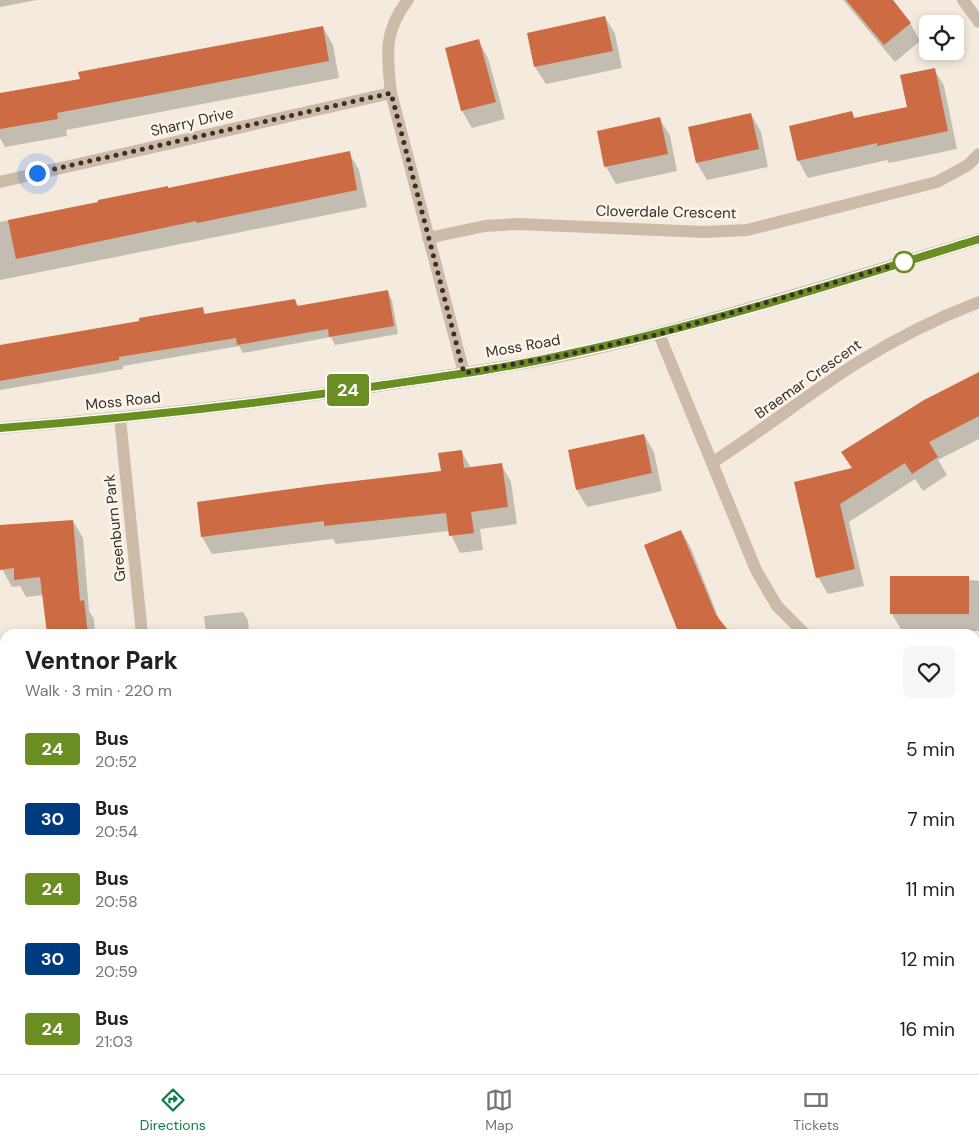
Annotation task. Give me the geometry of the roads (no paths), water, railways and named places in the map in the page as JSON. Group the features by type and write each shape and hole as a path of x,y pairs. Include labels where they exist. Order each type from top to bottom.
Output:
{"street":[{"path":"408,0 394,17 387,57 391,93 464,373"},
{"path":"963,0 979,22"},
{"name":"Sharry Drive","path":"0,182 391,93"},
{"name":"Cloverdale Crescent","path":"428,238 485,226 518,224 704,232 747,230 937,182 968,165 979,154"},
{"name":"Moss Road","path":"0,428 120,418 291,398 464,373 565,355 659,334 979,239"},
{"name":"Braemar Crescent","path":"713,462 754,436 857,363 947,315 979,302"},
{"path":"659,334 756,570 777,606 800,629"},
{"name":"Greenburn Park","path":"120,418 141,629"}]}
